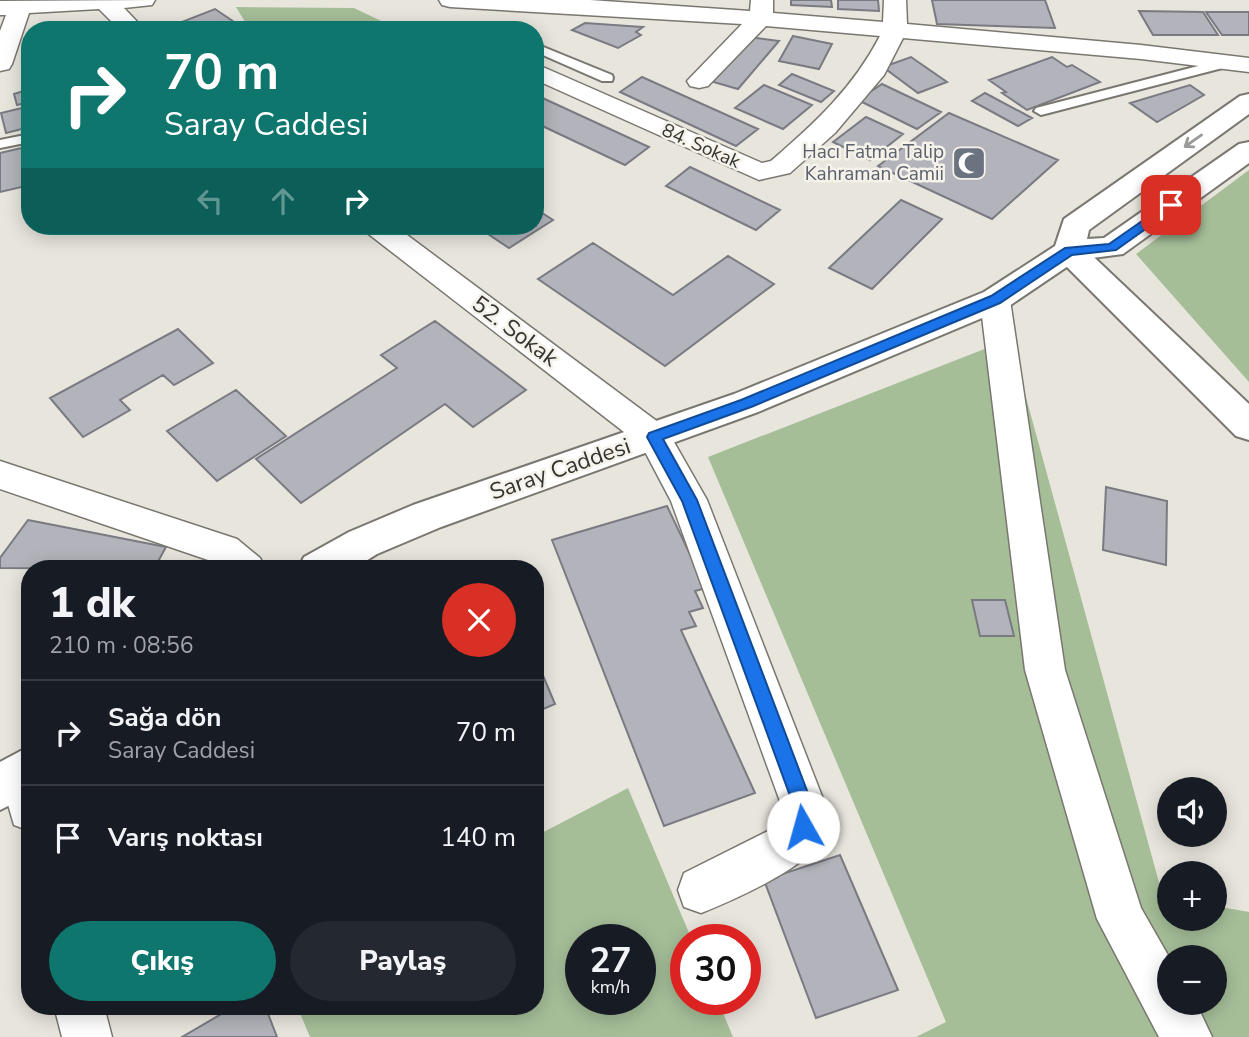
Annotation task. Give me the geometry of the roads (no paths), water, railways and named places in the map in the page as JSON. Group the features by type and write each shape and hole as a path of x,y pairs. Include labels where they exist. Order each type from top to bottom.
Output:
{"main road":[{"path":"1249,102 1075,226 1069,251 1249,426"},
{"name":"Saray Caddesi","path":"334,560 363,543 427,516 746,403 995,300 1069,251 1112,247 1249,150"}],"street":[{"path":"0,64 10,7 145,0"},
{"path":"464,0 510,12 616,3 762,9 895,30 1141,51 1239,64"},
{"path":"895,0 895,30"},
{"path":"106,3 124,21"},
{"path":"699,81 762,9"},
{"name":"84. Sokak","path":"544,75 759,172 780,167 826,127 875,70 895,30"},
{"name":"52. Sokak","path":"388,235 654,437"},
{"path":"995,300 1045,670 1121,919 1187,1037"},
{"path":"654,437 689,500 803,804 803,827 788,845 701,890"},
{"path":"0,475 224,550 236,560"},
{"path":"81,1015 87,1037"}],"lane":[{"path":"544,51 607,78"},
{"path":"1041,111 1239,64"},
{"path":"0,145 21,140"}],"place":[{"name":"Hacı Fatma Talip Kahraman Camii","path":"969,163"}]}
